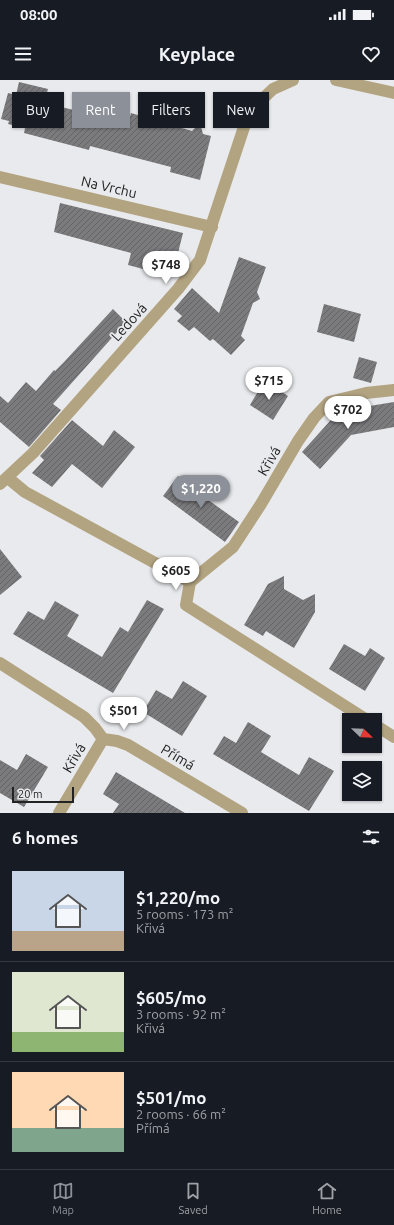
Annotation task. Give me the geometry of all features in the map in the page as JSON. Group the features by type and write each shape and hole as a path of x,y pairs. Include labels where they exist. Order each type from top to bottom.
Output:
{"street":[{"name":"Ledová","path":"4,481 33,453 178,289 200,260 245,124 254,107 273,89 293,80"},
{"path":"336,80 394,93"},
{"name":"Na Vrchu","path":"0,176 212,227"},
{"name":"Křivá","path":"190,582 233,547 261,504 298,440 314,418 329,402 366,393 394,390"},
{"path":"4,481 190,582 186,605 356,713"},
{"path":"0,663 84,717 103,739"},
{"path":"382,729 394,737"},
{"name":"Křivá","path":"59,813 103,739"},
{"name":"Přímá","path":"103,739 117,741 128,745 242,813"}],"building":[{"path":"19,82 48,89 47,92 17,92"},
{"path":"8,93 12,94 12,125 8,124 9,121 1,119"},
{"path":"64,108 72,110 72,128 130,128 131,113 138,115 138,128 182,128 192,131 195,128 201,128 203,134 211,136 200,180 170,172 171,167 90,146 89,150 24,133 25,128 64,128"},
{"path":"60,203 183,233 175,265 150,258 147,270 128,265 131,253 54,232"},
{"path":"239,257 266,267 257,292 260,299 253,303 241,336 245,340 231,355 213,339 210,341 194,327 189,331 177,321 182,316 174,309 192,288 219,313"},
{"path":"324,304 361,314 354,342 317,332"},
{"path":"113,309 126,322 53,404 61,410 29,447 0,422 0,396 8,403 26,382 36,391 54,370 55,371 64,362"},
{"path":"359,357 377,362 371,383 353,378"},
{"path":"263,383 270,387 280,387 282,392 288,396 273,420 250,405"},
{"path":"394,402 394,427 351,435 320,469 302,452 339,411"},
{"path":"72,420 103,446 114,430 135,447 102,488 72,464 52,487 32,473 44,460 40,456"},
{"path":"178,476 194,488 193,489 239,522 225,542 163,496"},
{"path":"0,549 22,577 0,595"},
{"path":"284,576 284,589 303,600 315,594 315,612 294,648 266,631 263,636 244,625 268,584"},
{"path":"147,600 164,609 113,693 13,634 28,611 44,620 55,601 79,615 67,636 102,657 120,627 128,632"},
{"path":"344,644 365,656 370,648 385,658 365,691 329,669"},
{"path":"183,681 207,696 182,736 143,712 156,690 172,699"},
{"path":"248,722 271,736 261,752 299,775 309,757 334,771 309,811 213,754 224,736 236,743"},
{"path":"26,754 48,767 24,807 0,793 0,760 17,770"},
{"path":"116,772 185,813 113,813 119,804 103,794"}]}
